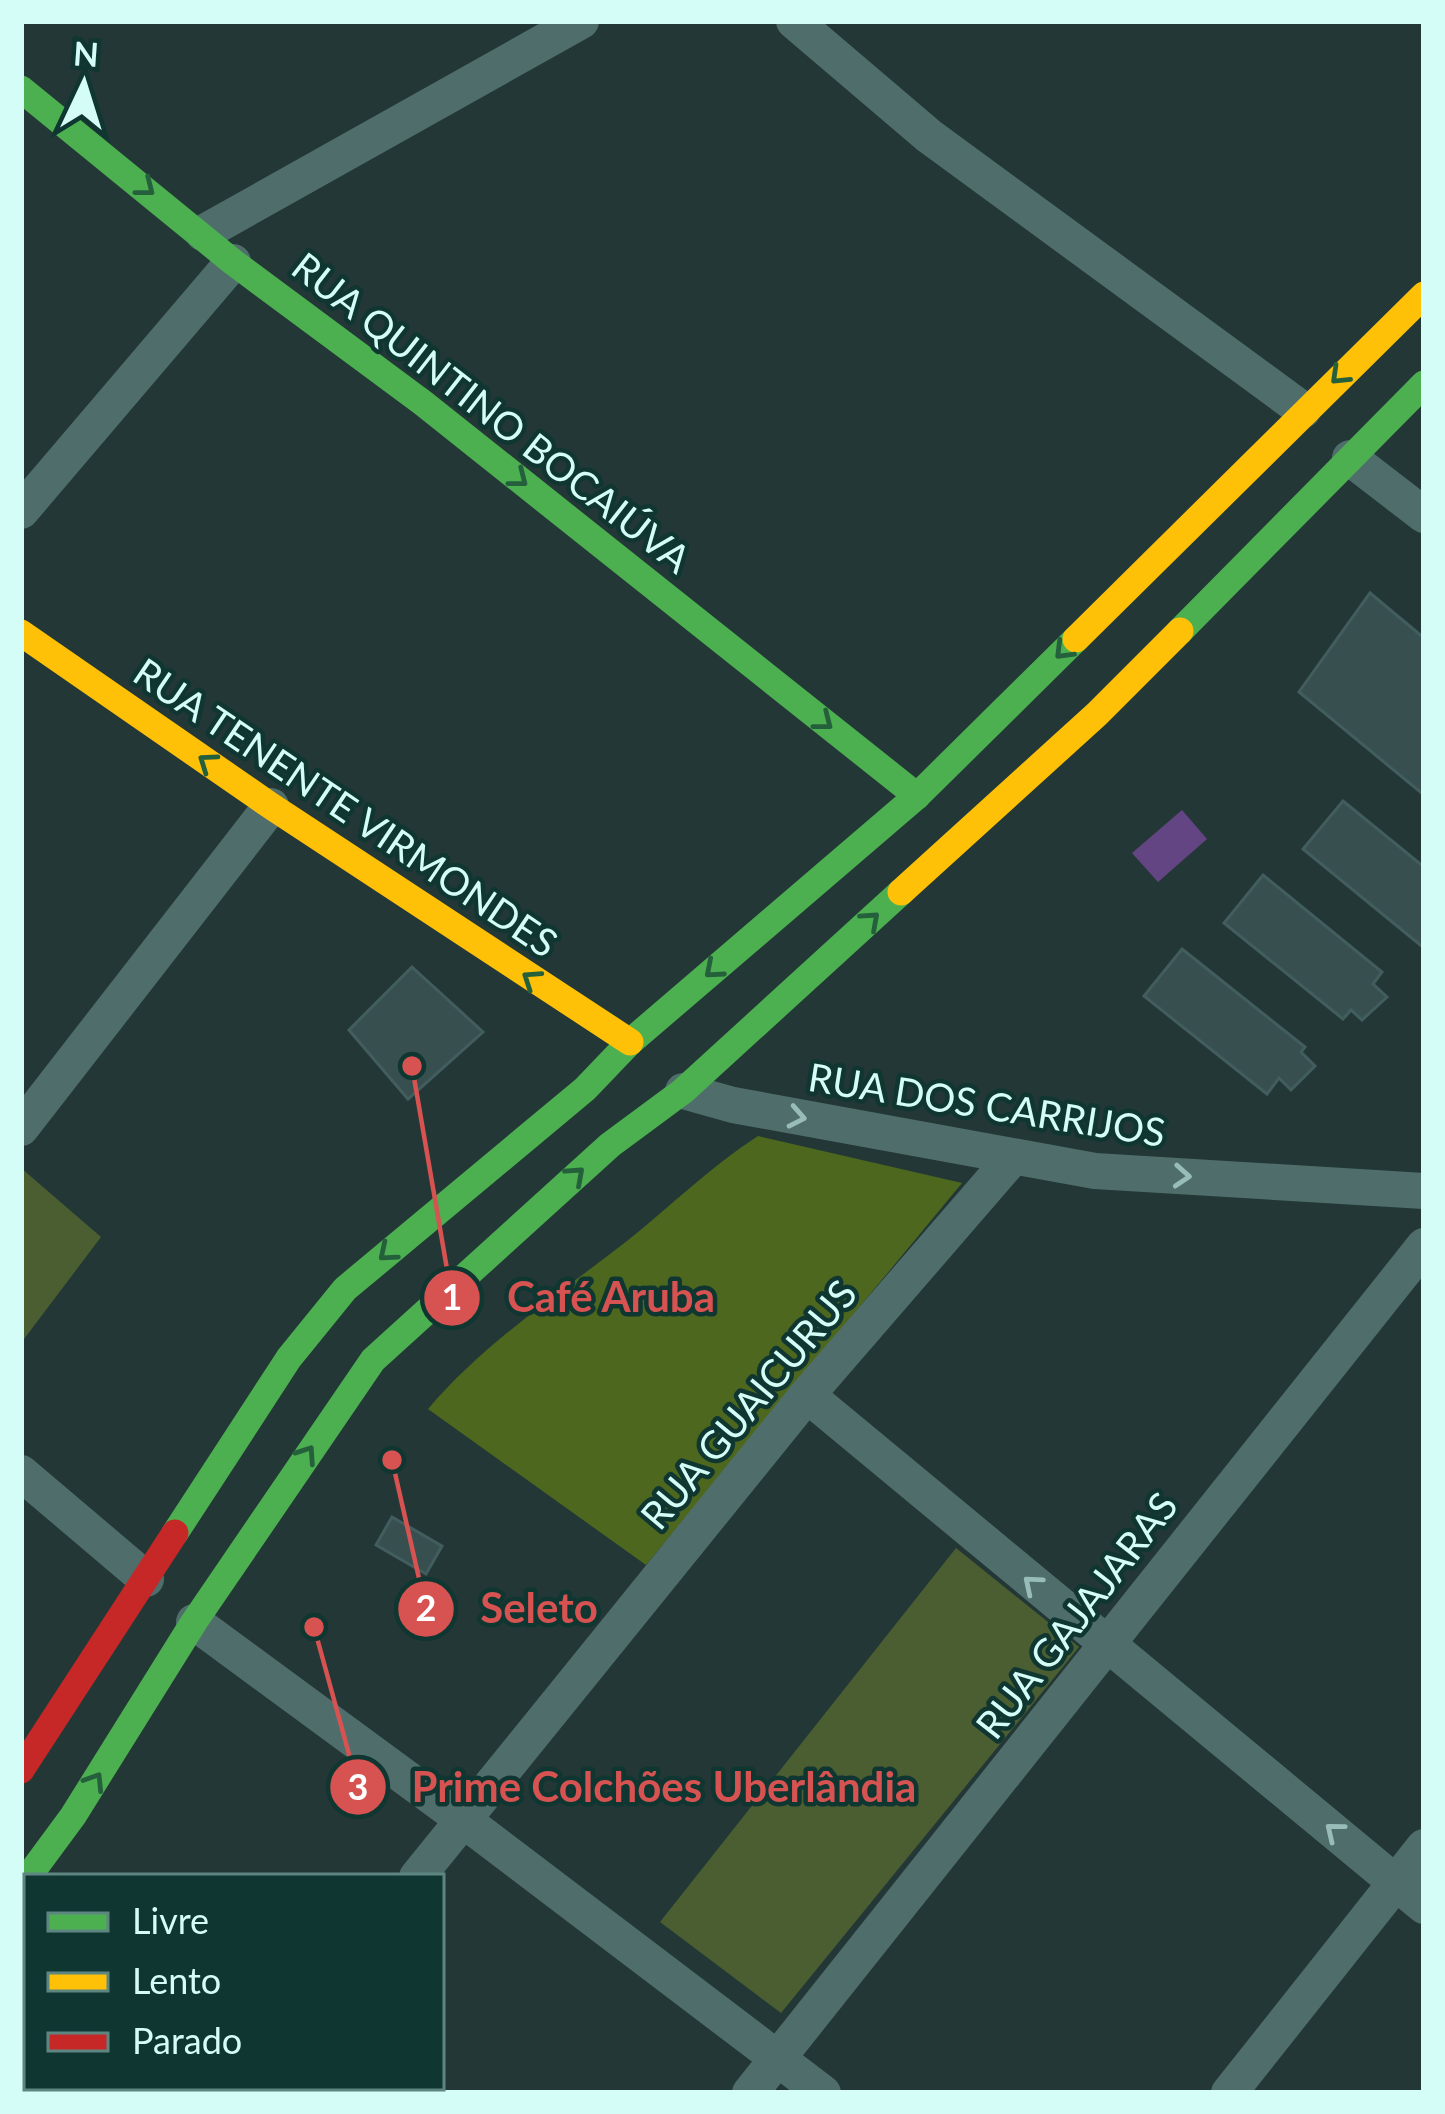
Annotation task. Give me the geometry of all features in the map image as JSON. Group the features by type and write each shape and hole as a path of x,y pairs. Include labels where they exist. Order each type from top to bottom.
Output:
{"main road":[{"name":"RUA QUINTINO BOCAIÚVA","path":"21,89 233,262 423,403 917,796"},
{"path":"21,1770 289,1358 327,1309 917,796 1424,295"},
{"path":"29,1874 73,1816 194,1622 344,1397 389,1342 610,1144 683,1091 1097,714 1424,384"},
{"name":"RUA TENENTE VIRMONDES","path":"21,633 271,806 630,1042"}],"street":[{"path":"203,233 580,21"},
{"path":"794,21 928,136 1303,410"},
{"path":"21,511 233,262"},
{"path":"1350,458 1424,514"},
{"path":"21,1128 271,806"},
{"name":"RUA DOS CARRIJOS","path":"683,1091 733,1105 1095,1171 1424,1191"},
{"name":"RUA GUAICURUS","path":"419,1874 807,1395 1012,1158"},
{"name":"RUA GAJAJARAS","path":"750,2093 1424,1246"},
{"path":"807,1395 1424,1906"},
{"path":"21,1472 146,1579"},
{"path":"194,1622 823,2093"},
{"path":"1229,2093 1424,1847"}],"green space":[{"path":"758,1136 962,1183 646,1565 428,1409 498,1341"},
{"path":"21,1168 101,1237 21,1343"},
{"path":"956,1548 1079,1647 781,2013 660,1922"}],"shaded area":[{"path":"1182,810 1207,839 1158,882 1132,853"}],"building":[{"path":"1370,593 1424,638 1424,795 1299,692"},
{"path":"1343,801 1424,867 1424,948 1303,849"},
{"path":"1263,875 1382,972 1373,984 1387,997 1362,1020 1351,1010 1343,1019 1224,923"},
{"path":"1182,949 1305,1047 1301,1052 1315,1066 1291,1090 1279,1078 1267,1094 1144,996"},
{"path":"412,967 483,1032 408,1099 349,1030"},
{"path":"392,1517 442,1546 426,1574 376,1545"}],"traffic: fast":[{"path":"21,89 233,262 423,403 917,796"},
{"path":"1180,631 1424,384"},
{"path":"175,1533 289,1358 345,1289 585,1089 630,1042 917,796 1076,639"},
{"path":"30,1874 373,1360 610,1145 683,1091 901,892"}],"traffic: slow":[{"path":"1076,639 1424,295"},
{"path":"901,892 1097,714 1180,631"},
{"path":"21,633 271,806 630,1042"}],"traffic: jam":[{"path":"21,1770 175,1533"}],"place":[{"name":"Café Aruba","path":"412,1066"},
{"name":"Seleto","path":"392,1460"},
{"name":"Prime Colchões Uberlândia","path":"314,1627"}]}
